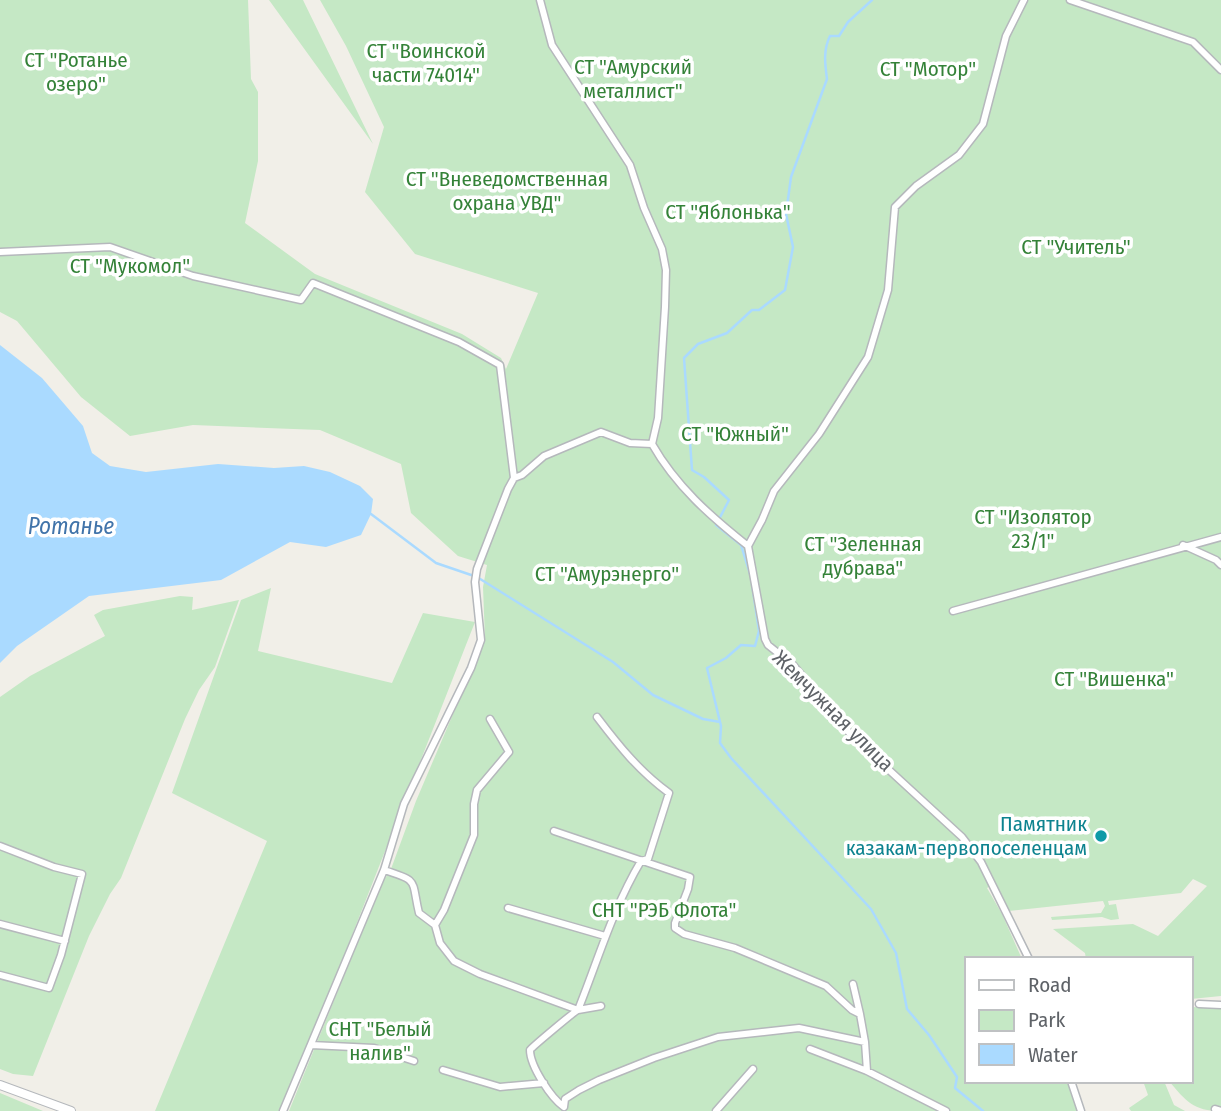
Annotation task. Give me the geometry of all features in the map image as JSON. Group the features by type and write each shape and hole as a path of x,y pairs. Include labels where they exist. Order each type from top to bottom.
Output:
{"street":[{"path":"540,0 552,45 630,165 662,250 666,270 665,307 658,418 652,444 671,475 717,521 748,546 774,491 819,434 868,357 888,290 895,207 916,186 959,155 983,124 1006,36 1024,0"},
{"path":"1070,0 1193,42 1221,70"},
{"path":"0,252 110,247 193,276 301,300 313,283 459,342 500,365 514,478 489,535 477,572 475,582 481,640 471,668 404,804 384,870 283,1111"},
{"path":"514,478 522,475 544,456 601,432 630,443 652,444"},
{"path":"953,611 1183,545 1221,537"},
{"path":"1183,545 1221,565"},
{"name":"Жемчужная улица","path":"748,546 768,645 793,665 852,736 962,836 981,862 1029,957"},
{"path":"578,1010 626,887 641,861 648,859 668,793 646,776 626,755 597,717"},
{"path":"435,925 474,835 477,790 509,752 491,719"},
{"path":"554,831 690,877 688,890 675,923 676,928 684,934 735,948 826,986 860,1014"},
{"path":"0,846 54,867 82,874 65,941 49,988 0,975"},
{"path":"384,870 407,877 413,883 419,913 435,925 440,943 454,961 492,979 578,1010"},
{"path":"508,908 605,936"},
{"path":"0,924 65,941"},
{"path":"853,984 865,1042 867,1071"},
{"path":"1199,1004 1221,1004"},
{"path":"566,1110 544,1083 534,1066 530,1050 533,1044 552,1032 573,1012 601,1006"},
{"path":"566,1110 565,1099 590,1084 654,1058 718,1037 799,1028 865,1042"},
{"path":"311,1045 374,1048 414,1061"},
{"path":"810,1049 867,1071 946,1111"},
{"path":"716,1111 753,1069"},
{"path":"443,1070 500,1087 544,1083"},
{"path":"1072,1083 1081,1111"},
{"path":"0,1085 71,1111"}],"green space":[{"path":"0,0 248,0 251,79 258,92 258,161 245,223 315,274 462,334 501,358 506,369 538,293 415,254 365,192 384,127 346,46 320,0 1221,0 1221,996 1193,999 1193,957 1086,957 1085,953 1053,929 1133,924 1158,936 1207,886 1193,879 1181,893 1108,901 1109,905 1116,904 1119,919 1111,920 1102,917 1052,920 1051,917 1101,913 1105,906 1103,901 1009,911 995,883 987,888 1021,957 965,957 965,1083 1070,1083 1079,1111 289,1111 485,639 483,587 487,565 458,556 411,513 401,464 320,430 193,425 130,436 81,397 17,321 0,312"},
{"path":"269,0 303,0 373,144"},
{"path":"271,588 258,651 392,683 423,613 475,622 283,1111 155,1111 267,841 172,793 241,600"},
{"path":"180,596 193,597 192,610 239,600 215,667 199,690 185,719 121,878 89,936 33,1076 13,1074 0,1069 0,697 30,676 105,636 94,615 103,610"},
{"path":"1193,1007 1221,1008 1221,1111 1197,1107 1171,1083 1193,1083"},
{"path":"1144,1083 1165,1083 1174,1105 1185,1111 1131,1111 1129,1108 1148,1095"},
{"path":"0,1093 43,1111 0,1111"}],"water":[{"name":"Ротанье","path":"0,345 42,378 83,426 92,453 110,466 146,472 218,464 274,468 304,466 330,472 360,486 373,499 371,514 361,535 326,547 290,542 221,580 89,596 17,646 0,663"}],"waterway":[{"path":"750,574 741,545 716,525 729,500 704,477 692,470 684,358 698,344 727,333 752,310 759,310 785,290 793,247 786,214 791,177 827,79 826,47 830,36 839,36 848,22 872,0"},
{"path":"371,514 436,563 477,577 613,662 653,695 703,719 720,722"},
{"path":"752,584 759,631 755,646 741,645 726,658 707,668 721,726 720,743 871,909 896,953 907,1009 929,1035 957,1077 955,1088 983,1111"}],"place":[{"name":"Памятник казакам-первопоселенцам","path":"1101,836"}],"park label":[{"name":"СТ \"Воинской части 74014\"","path":"426,63"},
{"name":"СТ \"Мотор\"","path":"928,69"},
{"name":"СТ \"Ротанье озеро\"","path":"76,72"},
{"name":"СТ \"Амурский металлист\"","path":"633,79"},
{"name":"СТ \"Вневедомственная охрана УВД\"","path":"507,191"},
{"name":"СТ \"Яблонька\"","path":"728,212"},
{"name":"СТ \"Учитель\"","path":"1076,247"},
{"name":"СТ \"Мукомол\"","path":"130,266"},
{"name":"СТ \"Южный\"","path":"735,434"},
{"name":"СТ \"Изолятор 23/1\"","path":"1033,529"},
{"name":"СТ \"Зеленная дубрава\"","path":"863,556"},
{"name":"СТ \"Амурэнерго\"","path":"607,574"},
{"name":"СТ \"Вишенка\"","path":"1114,679"},
{"name":"СНТ \"РЭБ Флота\"","path":"664,910"},
{"name":"СНТ \"Белый налив\"","path":"380,1041"}]}
